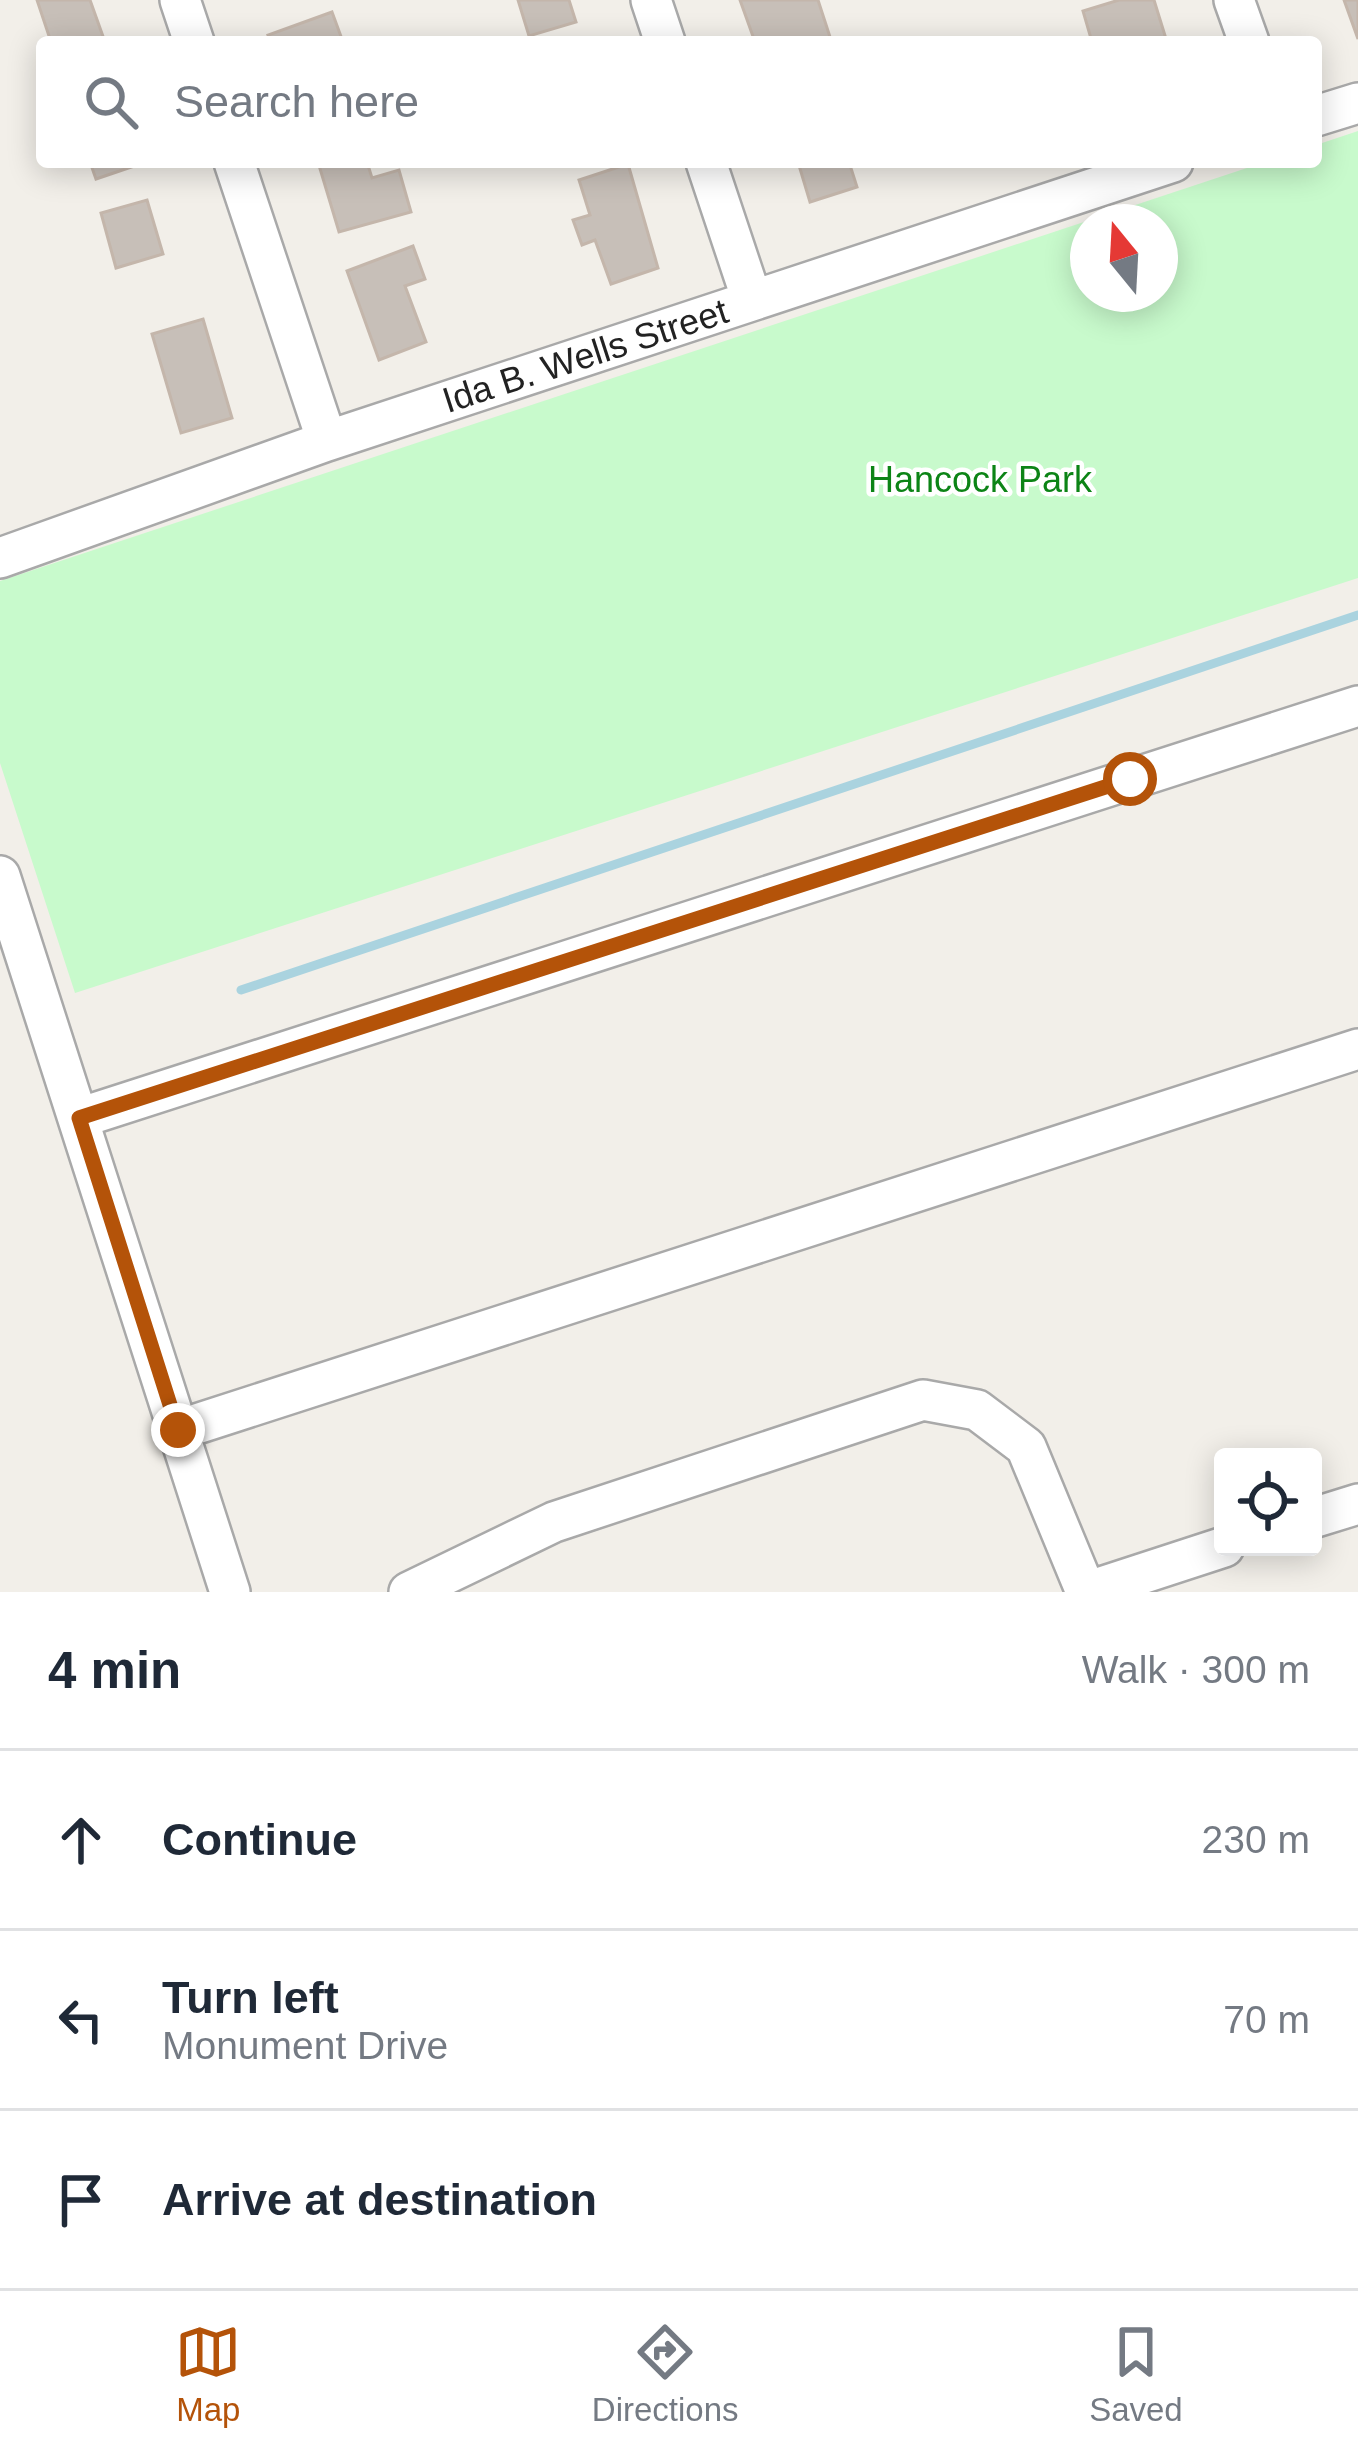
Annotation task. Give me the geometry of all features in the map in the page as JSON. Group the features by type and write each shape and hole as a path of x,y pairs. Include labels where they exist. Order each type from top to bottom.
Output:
{"street":[{"path":"180,0 192,36"},
{"path":"651,0 663,36"},
{"path":"1234,0 1247,36"},
{"path":"1322,114 1358,103"},
{"path":"236,168 327,441"},
{"path":"708,168 752,300"},
{"name":"Ida B. Wells Street","path":"0,558 327,441 1155,168"},
{"path":"79,1118 1358,706"},
{"path":"0,876 230,1592"},
{"path":"178,1430 1358,1049"},
{"path":"409,1592 554,1522 923,1400 977,1410 1026,1447 1086,1592 1214,1550"},
{"path":"1322,1515 1358,1504"}],"green space":[{"name":"Hancock Park","path":"1358,131 1358,578 75,993 0,763 0,581 1070,227 1070,312 1178,312 1178,204 1138,204 1247,168 1322,168 1322,143"}],"building":[{"path":"37,0 90,0 103,36 49,36"},
{"path":"518,0 569,0 576,22 529,36"},
{"path":"740,0 818,0 830,36 753,36"},
{"path":"1119,0 1154,0 1165,36 1090,36 1083,11"},
{"path":"1344,0 1358,0 1358,39"},
{"path":"332,12 341,36 268,36"},
{"path":"92,168 128,168 96,179"},
{"path":"320,168 369,168 372,178 399,170 411,212 339,232"},
{"path":"629,168 658,268 611,284 595,240 582,245 573,220 590,215 579,180"},
{"path":"800,168 851,168 857,187 810,202"},
{"path":"147,200 163,254 116,268 101,213"},
{"path":"413,246 425,279 405,286 426,342 379,360 347,271"},
{"path":"203,319 232,418 181,433 152,334"}],"waterway":[{"path":"241,990 1358,615"}],"route":[{"path":"178,1430 79,1118 1130,779"}]}
